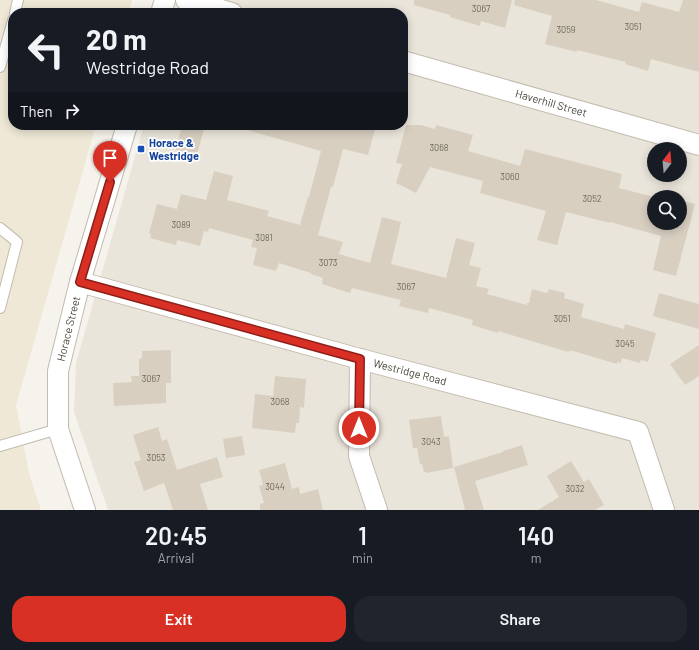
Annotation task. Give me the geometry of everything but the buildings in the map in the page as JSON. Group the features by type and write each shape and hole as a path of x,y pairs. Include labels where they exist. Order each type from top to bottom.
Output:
{"street":[{"path":"186,0 214,8"},
{"name":"Haverhill Street","path":"408,62 699,145"},
{"name":"Horace Street","path":"85,510 58,429 58,371 80,282 126,130"},
{"name":"Westridge Road","path":"80,282 360,359 638,432 664,510"},
{"path":"360,359 359,456 376,510"}],"lane":[{"path":"0,67 8,38"},
{"path":"0,228 17,242 0,308"},
{"path":"0,446 58,429"}],"shaded area":[{"path":"0,0 132,0 130,8 8,8 8,130 95,130 16,405 29,473 41,510 0,510"},
{"path":"180,0 699,0 699,510 108,510 74,412 76,363 143,130 408,130 408,8 178,8"}],"place":[{"name":"Horace & Westridge","path":"141,149"}],"route":[{"path":"110,182 80,282 360,359 359,428"}]}
